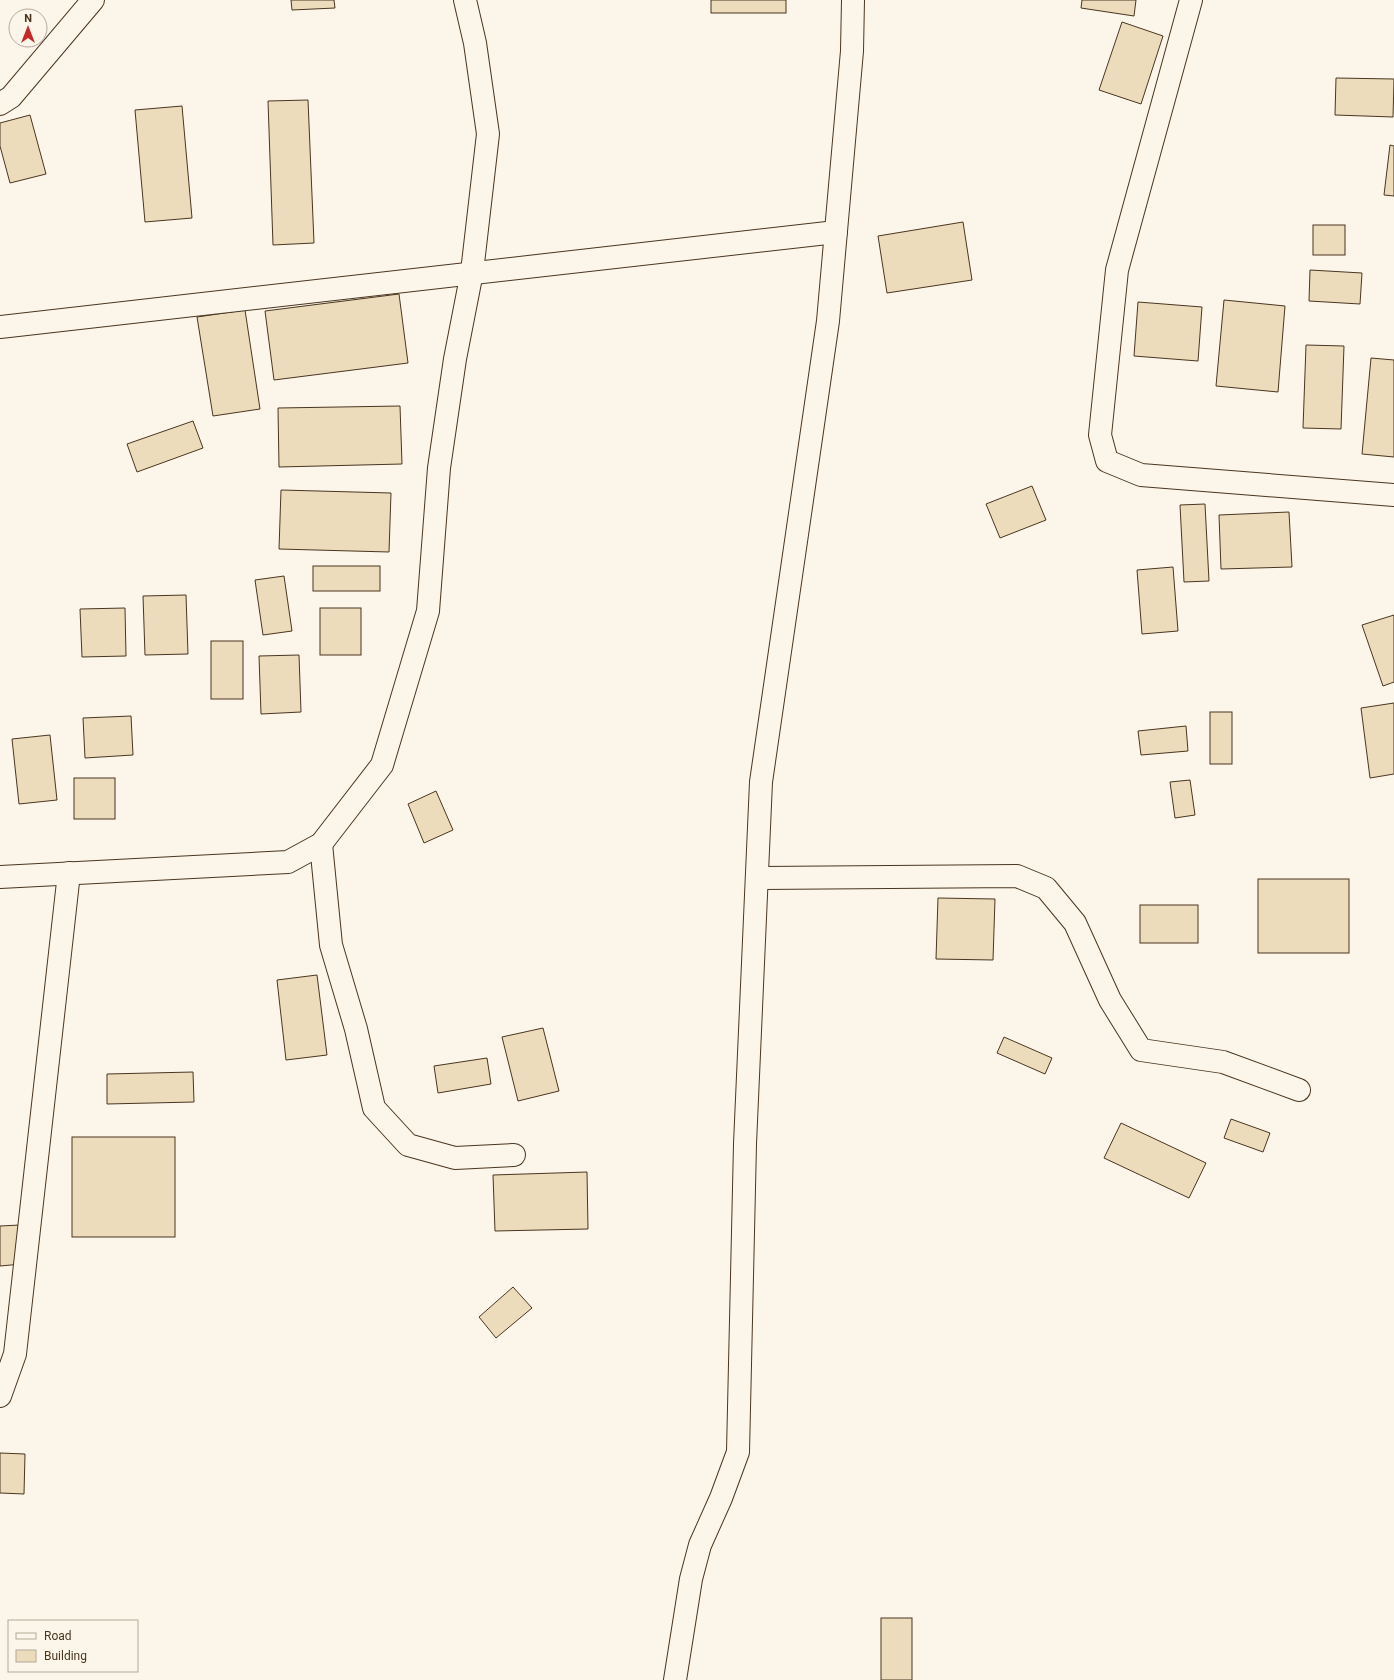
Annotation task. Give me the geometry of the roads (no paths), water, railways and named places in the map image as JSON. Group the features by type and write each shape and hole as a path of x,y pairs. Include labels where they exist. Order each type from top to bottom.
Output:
{"street":[{"path":"0,104 11,97 93,0"},
{"path":"0,877 288,862 321,844 382,765 428,611 439,468 455,359 472,272 488,134 475,43 465,0"},
{"path":"675,1680 691,1579 700,1545 721,1498 738,1452 745,1144 761,782 828,321 852,51 853,0"},
{"path":"1191,0 1117,270 1100,435 1107,461 1141,475 1394,495"},
{"path":"0,327 472,272 836,232"},
{"path":"321,844 331,945 356,1029 374,1108 408,1145 455,1158 514,1155"},
{"path":"0,1396 15,1354 69,873"},
{"path":"757,878 1017,876 1046,888 1075,923 1110,1000 1141,1050 1222,1062 1299,1090"}]}
